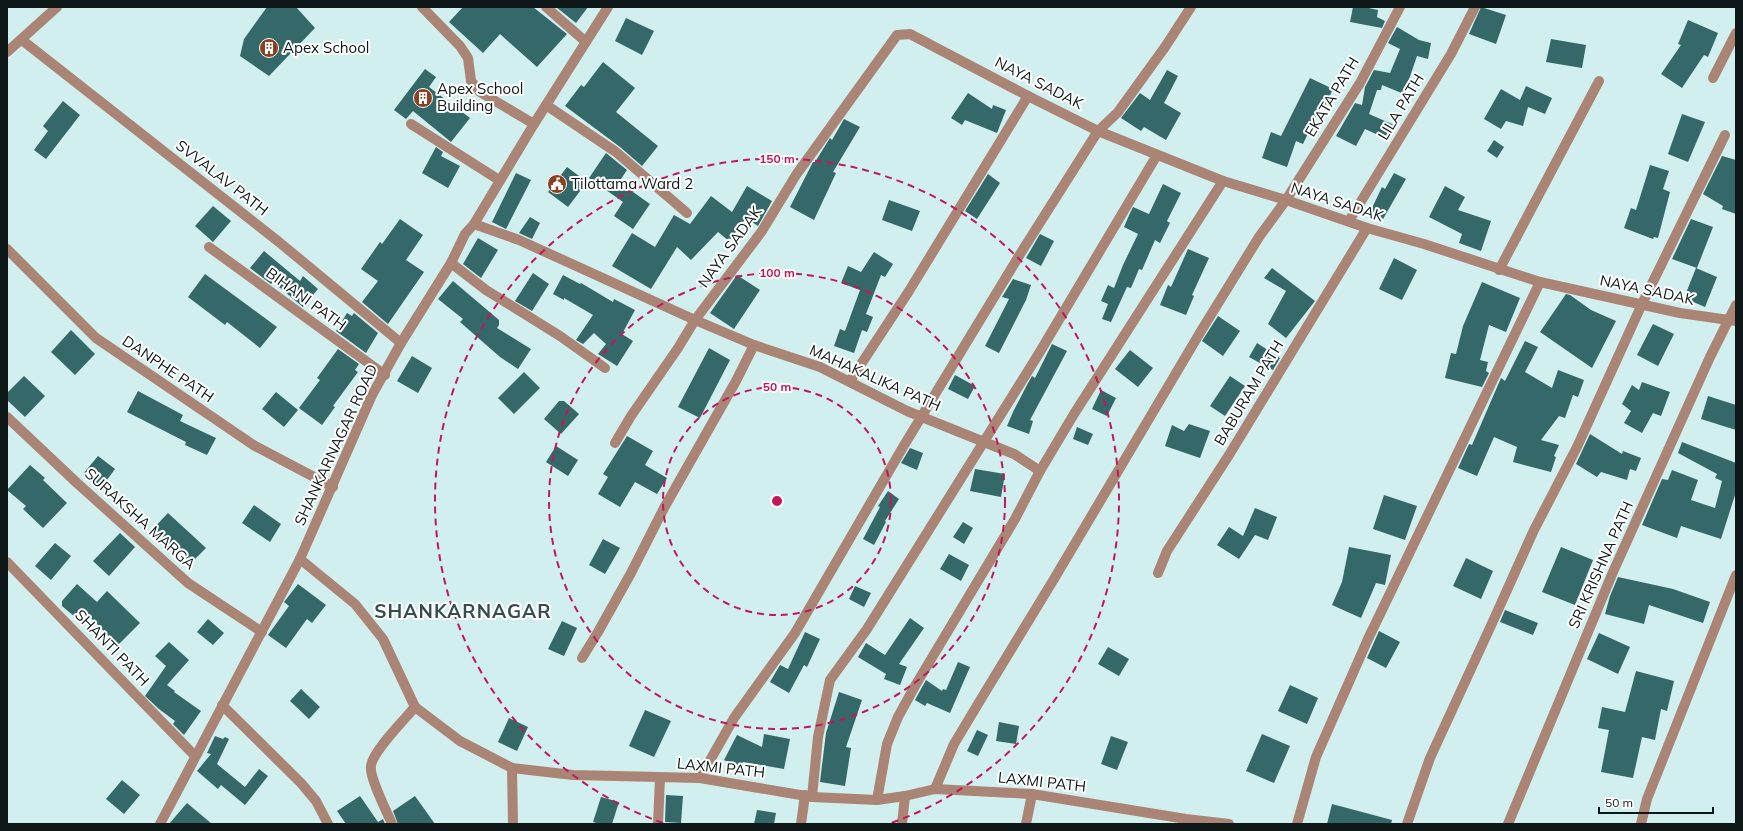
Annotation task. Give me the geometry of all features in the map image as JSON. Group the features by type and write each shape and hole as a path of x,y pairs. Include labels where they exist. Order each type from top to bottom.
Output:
{"street":[{"path":"8,50 22,40 57,7"},
{"path":"422,7 460,46 468,58 471,81 480,92 534,124"},
{"path":"546,7 586,42"},
{"name":"SHANKARNAGAR ROAD","path":"160,824 300,559 333,487 372,395 385,375 401,343 451,263 465,234 474,224 499,180 608,7"},
{"path":"700,778 734,718 795,634 922,417 1022,251 1098,130 1118,112 1165,47 1191,7"},
{"name":"EKATA PATH","path":"935,789 954,744 1201,331 1259,237 1286,200 1360,83 1400,7"},
{"name":"LILA PATH","path":"1349,221 1451,54 1475,7"},
{"path":"1713,78 1736,33"},
{"name":"NAYA SADAK","path":"695,320 762,231 796,175 897,34 910,34 1028,96 1098,130 1223,181 1540,282 1642,304 1733,321"},
{"name":"SVVALAV PATH","path":"22,40 279,242 401,343"},
{"path":"1499,270 1600,81"},
{"path":"850,381 909,291 1028,96"},
{"path":"546,105 616,152 687,213"},
{"path":"411,124 499,180"},
{"path":"1407,824 1430,758 1534,530 1577,447 1642,304 1725,135"},
{"path":"801,824 809,796 818,737 830,680 867,628 1038,356 1157,155"},
{"path":"877,800 887,744 898,718 933,654 958,616 1015,519 1040,471 1074,414 1223,181"},
{"path":"474,224 519,240 695,320 678,348 614,443"},
{"name":"BABURAM PATH","path":"1158,573 1167,551 1229,455 1367,228"},
{"name":"BIHANI PATH","path":"209,247 385,375"},
{"name":"DANPHE PATH","path":"7,249 96,338 255,446 333,487"},
{"path":"451,263 486,290 560,336 606,368"},
{"path":"1297,824 1316,757 1365,646 1540,282"},
{"name":"SRI KRISHNA PATH","path":"1508,824 1604,592 1710,357 1733,321 1736,306"},
{"name":"MAHAKALIKA PATH","path":"695,320 754,345 820,367 850,381 906,411 1014,454 1040,471"},
{"path":"582,658 631,573 664,508 736,381 754,345"},
{"name":"SURAKSHA MARGA","path":"7,417 77,483 188,583 262,632"},
{"name":"LAXMI PATH","path":"300,559 355,604 374,627 383,639 415,707 460,741 512,768 573,775 700,778 809,796 877,800 905,796 935,789 1032,794 1186,821 1229,824"},
{"name":"SHANTI PATH","path":"8,565 195,756"},
{"path":"1641,824 1647,799 1736,575"},
{"path":"222,705 301,783 316,801 328,824"},
{"path":"392,824 373,779 370,767 374,756 415,707"},
{"path":"512,768 511,811 513,824"},
{"path":"658,824 660,778"},
{"path":"1026,824 1032,794"},
{"path":"902,824 905,796"}],"building":[{"name":"Apex School","path":"267,7 296,7 315,28 269,76 240,56 244,39"},
{"path":"463,7 533,7 567,34 537,67 500,34 483,53 449,22"},
{"path":"556,7 588,7 576,23"},
{"path":"1353,7 1364,7 1378,10 1377,17 1385,21 1382,28 1350,22"},
{"path":"1481,7 1506,15 1496,44 1469,34"},
{"path":"626,18 654,31 642,55 615,41"},
{"path":"1688,20 1718,33 1708,57 1704,55 1682,88 1661,74 1681,45 1678,44"},
{"path":"1397,27 1419,40 1431,43 1428,59 1417,56 1404,94 1382,85 1381,90 1377,90 1369,114 1394,125 1387,139 1365,129 1356,146 1336,136 1355,103 1362,105 1365,87 1374,70 1390,73 1400,49 1388,43"},
{"path":"1551,39 1586,45 1582,68 1546,62"},
{"path":"603,62 635,88 616,112 658,146 642,166 620,147 565,106 581,85 584,87"},
{"name":"Apex School Building","path":"425,69 436,77 429,87 470,118 451,142 413,111 406,119 394,110"},
{"path":"1167,70 1178,76 1164,103 1181,113 1166,140 1144,127 1141,131 1121,118 1140,93 1150,100"},
{"path":"1310,78 1333,89 1325,106 1322,104 1303,144 1296,141 1287,167 1262,158 1271,132 1281,136"},
{"path":"1526,86 1552,98 1545,114 1528,107 1523,126 1506,121 1501,129 1484,119 1501,89 1520,100"},
{"path":"968,93 992,109 993,105 1006,110 997,133 965,120 962,125 951,118"},
{"path":"63,101 80,115 46,159 34,150 48,131 43,126"},
{"path":"1682,114 1705,122 1688,162 1668,154"},
{"path":"844,119 860,127 833,172 836,173 814,220 790,207 813,162 815,162 830,138 832,140"},
{"path":"1494,140 1504,147 1497,158 1487,151"},
{"path":"436,147 443,152 441,156 460,166 448,188 422,173"},
{"path":"606,153 627,170 619,182 650,204 633,229 614,216 623,202 589,178"},
{"path":"1722,156 1736,160 1736,214 1722,209 1723,206 1703,194"},
{"path":"1650,165 1669,171 1663,189 1670,192 1658,238 1654,237 1653,239 1624,228 1631,208 1636,210"},
{"path":"567,167 587,182 568,207 548,192"},
{"path":"516,173 531,180 506,229 492,222"},
{"path":"1394,173 1406,179 1383,219 1371,210 1382,187 1385,189"},
{"path":"988,174 1000,183 977,219 965,211"},
{"path":"1163,184 1181,193 1167,221 1170,223 1160,243 1155,240 1142,270 1139,269 1131,288 1127,287 1111,322 1102,319 1108,304 1101,301 1108,285 1114,288 1138,234 1124,227 1130,213 1133,207 1149,214"},
{"path":"747,186 772,201 758,226 746,218 729,241 718,232 691,260 677,247 651,289 612,266 632,233 655,247 674,215 690,224 711,196 732,212"},
{"path":"1445,186 1465,197 1458,210 1491,221 1481,251 1459,243 1462,234 1429,217"},
{"path":"889,200 920,211 912,231 882,220"},
{"path":"213,206 231,221 213,242 195,226"},
{"path":"530,217 540,223 532,239 519,233"},
{"path":"400,219 423,235 406,260 424,272 388,324 362,302 378,281 361,269 380,242 382,244"},
{"path":"1691,219 1713,227 1697,268 1672,259"},
{"path":"1040,234 1054,241 1041,266 1026,258"},
{"path":"478,238 498,250 481,278 463,264"},
{"path":"1188,249 1209,258 1192,295 1194,296 1186,315 1160,305 1168,285 1171,287"},
{"path":"264,251 300,281 303,276 318,289 303,307 273,282 271,284 250,268"},
{"path":"874,252 893,264 885,277 881,275 866,314 873,317 867,332 862,330 854,353 834,346 840,329 845,331 860,290 841,283 848,266 861,272"},
{"path":"1394,258 1417,270 1402,300 1379,289"},
{"path":"1272,268 1315,301 1286,338 1268,324 1286,291 1264,278"},
{"path":"1696,268 1717,277 1705,307 1684,298"},
{"path":"533,273 549,284 532,311 515,301"},
{"path":"205,274 277,327 260,348 227,322 225,325 188,297"},
{"path":"563,275 580,284 581,283 613,302 614,299 635,310 622,334 633,341 617,366 598,354 606,344 594,333 583,344 576,340 593,315 564,298 564,300 553,294"},
{"path":"737,275 760,290 734,329 710,313"},
{"path":"1013,279 1031,285 1026,300 999,353 985,346 1009,299 1002,297"},
{"path":"453,281 499,320 499,325 497,328 531,349 518,369 500,357 460,322 463,319 438,299"},
{"path":"1482,282 1520,298 1506,332 1489,325 1480,360 1488,362 1486,371 1489,373 1482,387 1445,378 1451,353 1456,354 1463,326"},
{"path":"1566,294 1570,295 1591,310 1616,321 1592,368 1540,332"},
{"path":"347,313 352,316 354,313 378,333 366,353 336,331"},
{"path":"1218,316 1240,331 1223,356 1202,341"},
{"path":"1653,324 1674,334 1658,366 1637,355"},
{"path":"71,330 95,354 75,375 51,352"},
{"path":"1525,341 1538,347 1525,372 1552,388 1558,370 1584,380 1578,397 1573,395 1565,418 1559,416 1541,440 1559,445 1554,456 1556,457 1551,472 1513,462 1517,447 1494,437 1477,476 1458,468 1469,444 1472,445 1501,378 1505,381"},
{"path":"1257,343 1280,358 1273,370 1249,357"},
{"path":"1052,344 1067,351 1030,420 1033,421 1029,434 1007,426 1028,383 1032,376 1035,378"},
{"path":"709,348 730,360 700,418 678,407"},
{"path":"338,349 359,364 355,370 358,372 333,406 335,407 322,425 299,408 320,380 317,378"},
{"path":"1130,350 1153,368 1138,387 1115,369"},
{"path":"412,356 432,368 418,393 397,381"},
{"path":"524,372 540,388 514,414 498,398"},
{"path":"955,375 975,386 968,399 948,389"},
{"path":"24,376 45,396 25,417 7,400 7,393"},
{"path":"1230,376 1245,386 1225,416 1210,406"},
{"path":"1642,382 1670,392 1661,416 1653,413 1642,433 1624,423 1631,411 1622,404 1632,385 1639,390"},
{"path":"1101,390 1116,398 1107,416 1092,409"},
{"path":"138,391 183,415 180,421 216,438 207,455 185,445 186,442 127,412"},
{"path":"276,392 298,410 284,427 262,409"},
{"path":"1708,396 1736,405 1736,430 1701,419"},
{"path":"559,401 564,401 579,414 561,434 544,419"},
{"path":"1189,424 1210,431 1200,458 1165,446 1172,425 1184,431"},
{"path":"1077,427 1093,434 1088,445 1073,439"},
{"path":"1590,434 1622,454 1623,451 1641,458 1636,471 1630,469 1627,480 1601,472 1597,477 1576,464"},
{"path":"627,436 653,451 645,465 667,478 657,494 635,482 620,507 598,494 608,477 603,474"},
{"path":"1682,442 1736,463 1736,492 1721,539 1681,526 1677,538 1642,525 1662,479 1668,480 1672,470 1698,480 1691,500 1715,508 1722,481 1715,478 1717,474 1678,453"},
{"path":"556,446 578,460 568,476 546,462"},
{"path":"910,448 923,453 917,470 901,463"},
{"path":"98,456 115,469 101,488 83,474"},
{"path":"30,465 45,478 43,480 67,503 43,528 23,509 26,506 7,490"},
{"path":"975,469 1005,474 1001,497 970,491"},
{"path":"888,491 899,499 885,521 886,522 874,545 863,539 880,507 878,506"},
{"path":"1384,495 1417,506 1405,540 1373,529"},
{"path":"254,505 281,524 270,542 242,523"},
{"path":"1255,508 1277,517 1268,540 1255,535 1239,559 1217,545 1229,527 1243,536"},
{"path":"168,513 206,548 188,566 151,531"},
{"path":"963,522 973,528 964,544 953,537"},
{"path":"120,533 135,547 109,576 93,561"},
{"path":"603,539 620,548 605,574 589,565"},
{"path":"55,543 71,556 51,580 35,566"},
{"path":"1349,547 1391,555 1385,585 1376,583 1361,618 1332,605 1342,582"},
{"path":"1561,547 1593,560 1575,605 1542,592"},
{"path":"949,554 969,565 961,581 940,569"},
{"path":"1466,558 1493,571 1481,599 1453,586"},
{"path":"1618,577 1673,589 1710,602 1703,623 1649,605 1644,624 1605,614 1610,596"},
{"path":"77,584 97,602 107,591 140,623 118,645 82,609 75,617 62,606 62,601"},
{"path":"298,584 326,605 312,623 307,619 286,648 268,635 289,606 284,602"},
{"path":"855,586 871,593 864,607 849,599"},
{"path":"1505,610 1538,623 1533,635 1500,622"},
{"path":"910,618 924,628 899,664 907,667 900,685 884,679 886,674 858,657 866,643 885,655"},
{"path":"208,619 224,633 213,645 197,632"},
{"path":"562,621 577,628 564,656 548,649"},
{"path":"1379,631 1400,642 1386,668 1367,658"},
{"path":"805,632 820,639 807,667 804,665 789,693 770,682 780,665 788,669"},
{"path":"1599,633 1630,647 1618,674 1587,659"},
{"path":"169,642 189,660 167,685 175,691 174,692 201,711 184,735 173,724 175,721 145,696 166,666 155,656"},
{"path":"1108,647 1129,659 1119,676 1098,664"},
{"path":"958,662 970,667 950,713 927,703 925,706 915,700 926,680 942,691 943,689 946,690"},
{"path":"1636,671 1674,681 1667,711 1661,709 1655,740 1642,737 1633,778 1601,772 1609,730 1598,728 1602,707 1625,712"},
{"path":"1290,685 1318,698 1307,724 1278,711"},
{"path":"301,689 320,707 309,719 290,701"},
{"path":"839,692 862,700 846,747 851,748 845,786 820,782 826,733"},
{"path":"645,710 671,721 654,757 629,746"},
{"path":"509,718 528,727 517,751 498,742"},
{"path":"999,722 1019,726 1016,744 996,741"},
{"path":"977,730 988,735 978,756 967,751"},
{"path":"764,734 790,739 784,769 743,762 740,768 724,760 737,735 762,747"},
{"path":"1262,734 1290,746 1274,783 1246,771"},
{"path":"215,736 223,739 225,737 229,739 217,764 245,787 259,769 268,776 245,805 221,785 218,789 197,771 211,754 207,753"},
{"path":"1111,736 1128,742 1117,770 1101,764"},
{"path":"122,780 140,795 124,814 106,799"},
{"path":"666,795 683,796 681,823 665,822"},
{"path":"360,796 378,822 383,819 385,824 346,824 337,811"},
{"path":"415,796 435,824 398,824 393,811"},
{"path":"601,797 619,802 612,824 600,824 593,822"},
{"path":"187,803 212,824 169,824"},
{"path":"1332,804 1392,820 1391,824 1327,824"},
{"path":"757,810 776,813 774,824 754,824"}],"place":[{"name":"Apex School","path":"269,48"},
{"name":"Apex School Building","path":"423,98"},
{"name":"Tilottama Ward 2","path":"557,184"}],"district":[{"name":"SHANKARNAGAR","path":"463,611"}]}
